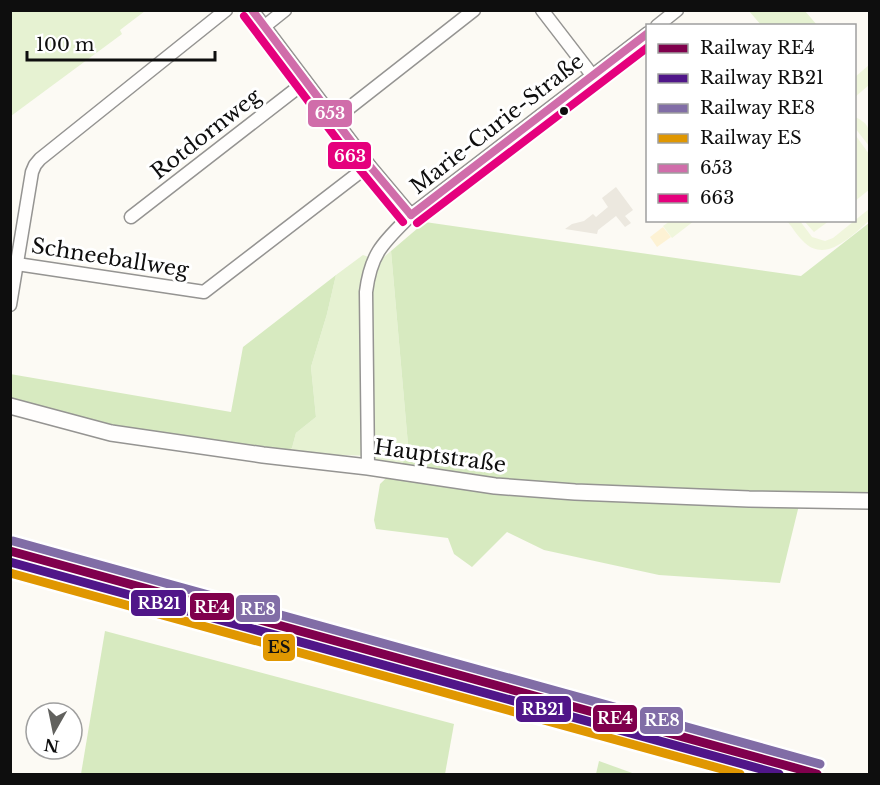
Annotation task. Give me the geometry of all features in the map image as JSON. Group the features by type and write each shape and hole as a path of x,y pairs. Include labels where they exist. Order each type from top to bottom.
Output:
{"street":[{"path":"10,305 35,165 226,10"},
{"path":"252,10 369,165 411,215"},
{"path":"264,26 285,10"},
{"path":"335,119 474,10"},
{"path":"542,10 592,75"},
{"path":"660,24 677,10"},
{"name":"Marie-Curie-Straße","path":"368,467 366,292 368,273 375,255 385,240 411,215 646,34"},
{"name":"Rotdornweg","path":"131,217 305,82"},
{"name":"Schneeballweg","path":"17,264 204,292 369,165"},
{"name":"Hauptstraße","path":"10,406 111,433 495,486 575,492 749,499 870,501"}],"green space":[{"path":"11,10 145,11 120,30 122,34 11,116"},
{"path":"749,11 805,11 816,24 760,24"},
{"path":"869,65 869,85 856,96 856,76"},
{"path":"856,118 864,122 868,128 869,146 856,129"},
{"path":"856,136 869,154 870,189 856,200"},
{"path":"869,209 869,221 839,245 822,250 805,243 788,222 801,222 812,237 825,241 833,238 856,222"},
{"path":"425,222 801,276 869,223 869,495 801,497 780,583 659,575 544,550 507,532 472,567 454,554 448,538 376,529 374,520 380,484 409,456 391,251"},
{"path":"669,222 693,222 672,238 663,226"},
{"path":"805,222 828,222 814,232"},
{"path":"391,251 409,456 397,467 377,463 374,456 336,455 334,458 286,452 292,448 296,433 316,417 311,367 336,275 363,255 379,261"},
{"path":"336,275 311,367 316,417 296,433 292,448 286,452 109,426 11,398 10,374 231,412 243,347"},
{"path":"105,631 454,724 445,774 81,774"},
{"path":"599,761 635,774 596,774"}],"sand":[{"path":"663,227 671,237 657,247 650,237"}],"shaded area":[{"path":"616,187 633,210 625,216 631,223 625,227 616,216 598,230 597,234 565,229 572,224 584,221 593,214 596,217 608,207 602,198"}],"rail line":[{"name":"RE8","path":"13,541 820,764"},
{"name":"RE4","path":"10,551 817,774"},
{"name":"RB21","path":"10,562 779,774"},
{"name":"ES","path":"10,573 740,774"}],"transit line":[{"name":"653","path":"252,10 369,165 411,215"},
{"name":"663","path":"244,16 361,171 403,222"},
{"name":"653","path":"411,215 646,35"},
{"name":"663","path":"417,223 646,49"}]}
